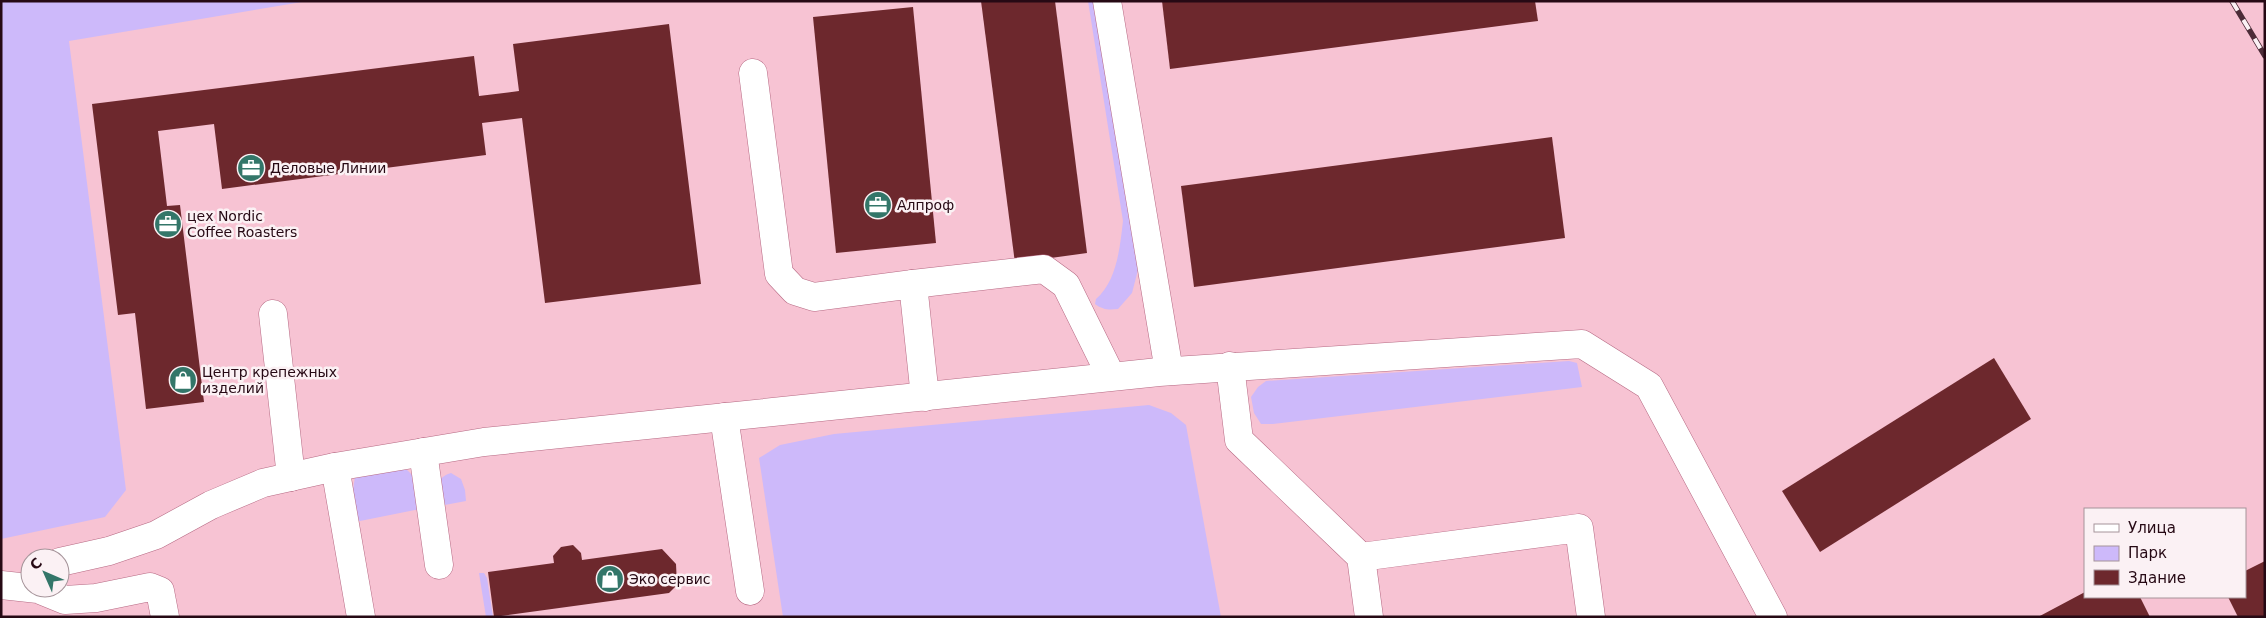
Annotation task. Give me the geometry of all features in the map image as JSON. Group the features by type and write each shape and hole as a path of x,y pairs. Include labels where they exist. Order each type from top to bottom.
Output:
{"lane":[{"path":"1107,1 1168,371"},
{"path":"753,73 778,274 795,291 814,296 1044,269 1066,285 1111,376"},
{"path":"913,284 925,397"},
{"path":"273,314 291,477"},
{"path":"70,560 109,551 156,535 212,506 263,483 335,467 484,442 1111,376 1230,366 1582,344 1649,386 1773,617"},
{"path":"1230,366 1240,440 1361,557 1369,617"},
{"path":"724,417 750,591"},
{"path":"423,452 439,565"},
{"path":"335,467 361,617"},
{"path":"1361,557 1579,528 1590,617"},
{"path":"1,575 20,570"},
{"path":"1,584 38,589 65,600 96,598 150,587 160,591 165,617"}],"green space":[{"path":"1,1 308,1 69,41 126,490 105,517 1,539"},
{"path":"1088,1 1101,1 1138,270 1132,293 1118,309 1103,308 1095,304 1096,299 1109,283 1113,273 1119,252 1123,221"},
{"path":"1569,361 1577,363 1582,387 1273,424 1261,424 1254,413 1251,397 1258,387 1266,381"},
{"path":"1149,405 1171,413 1186,425 1221,617 783,617 759,458 780,445 834,434"},
{"path":"397,464 410,472 416,482 420,509 355,522 351,505 355,476"},
{"path":"451,473 461,479 466,501 434,507 437,486 441,478"},
{"path":"479,573 484,573 487,578 493,617 486,617"}],"building":[{"path":"981,1 1055,1 1087,253 1015,263"},
{"path":"1162,1 1535,1 1538,21 1170,69"},
{"path":"913,7 936,243 836,253 813,17"},
{"path":"669,24 701,284 545,303 522,118 482,123 486,155 222,189 214,124 158,131 167,206 180,205 204,402 146,409 135,313 118,315 92,104 474,56 479,96 519,91 513,44"},
{"path":"1552,137 1565,238 1194,287 1181,186"},
{"path":"1994,358 2031,419 1820,552 1782,491"},
{"path":"573,545 581,553 582,560 662,549 676,564 677,585 669,593 494,617 488,572 554,563 553,556 561,547"},
{"path":"2265,561 2265,617 2238,617 2228,598 2246,598 2246,570"},
{"path":"2084,593 2084,598 2140,598 2150,617 2038,617"}],"railway":[{"path":"2232,1 2265,56"}],"place":[{"name":"Деловые Линии","path":"251,168"},
{"name":"Алпроф","path":"878,205"},
{"name":"цех Nordic Coffee Roasters","path":"168,224"},
{"name":"Центр крепежных изделий","path":"183,380"},
{"name":"Эко сервис","path":"610,579"}]}
